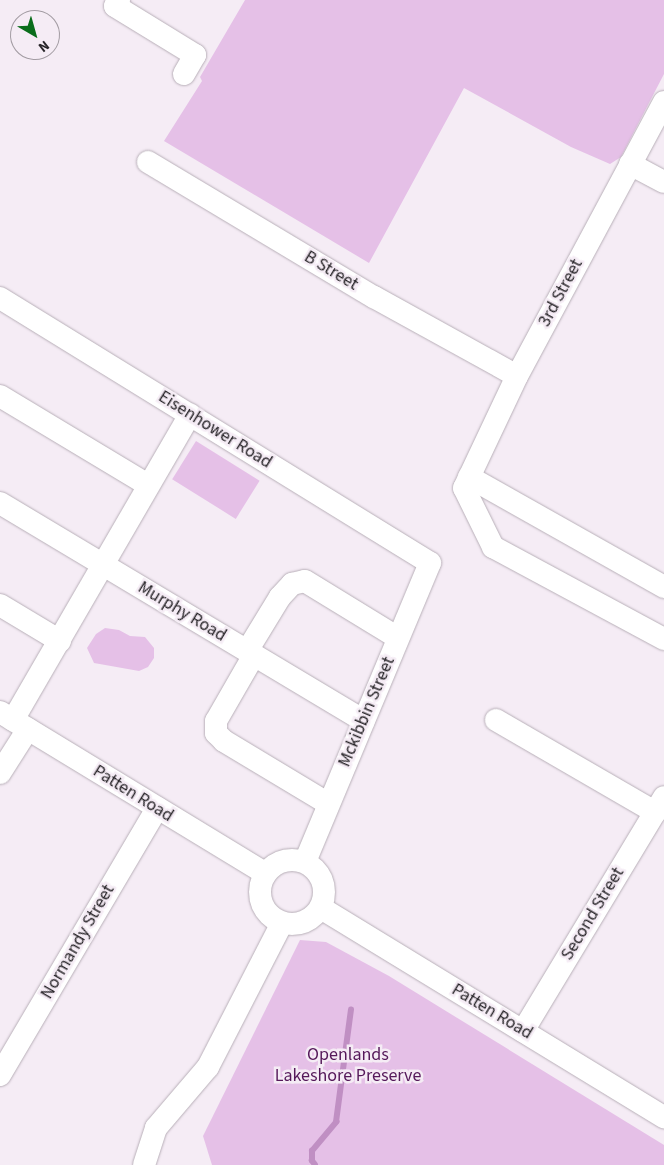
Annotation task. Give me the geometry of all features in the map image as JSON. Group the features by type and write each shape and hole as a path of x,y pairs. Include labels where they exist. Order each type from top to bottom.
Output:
{"street":[{"path":"119,0 115,6 195,55 184,74"},
{"name":"3rd Street","path":"466,482 517,376 664,102"},
{"name":"B Street","path":"148,162 374,297 517,376"},
{"path":"630,164 664,182"},
{"name":"Eisenhower Road","path":"0,298 430,563"},
{"path":"0,396 148,485"},
{"path":"0,773 13,721 190,415"},
{"path":"466,482 664,587"},
{"path":"466,482 493,547 664,639"},
{"name":"Murphy Road","path":"0,503 364,721"},
{"name":"Mckibbin Street","path":"306,862 430,563"},
{"path":"329,804 224,741 216,733 216,721 280,598 292,584 305,581 398,638"},
{"path":"0,605 60,641"},
{"path":"496,720 659,804"},
{"name":"Patten Road","path":"13,721 266,874"},
{"name":"Second Street","path":"523,1031 659,804"},
{"name":"Normandy Street","path":"0,1076 157,808"},
{"path":"285,860 306,862 318,871 325,886 321,908 314,916 304,922 293,925 282,923 272,918 265,909 261,900 260,889 266,874 276,864 285,860"},
{"name":"Patten Road","path":"321,908 664,1117"},
{"path":"144,1165 156,1128 208,1067 282,923"}],"green space":[{"path":"245,0 664,0 664,74 621,157 610,164 571,147 464,88 369,263 164,141 202,81 200,77"},
{"path":"196,441 260,481 236,519 172,479"},
{"path":"105,628 119,630 130,636 145,637 154,648 154,658 148,667 139,671 94,663 87,648 96,634"},
{"name":"Openlands Lakeshore Preserve","path":"300,940 326,942 389,976 664,1145 664,1165 212,1165 203,1136"}],"waterway":[{"path":"315,1165 312,1161 312,1151 336,1122 351,1010"}]}
